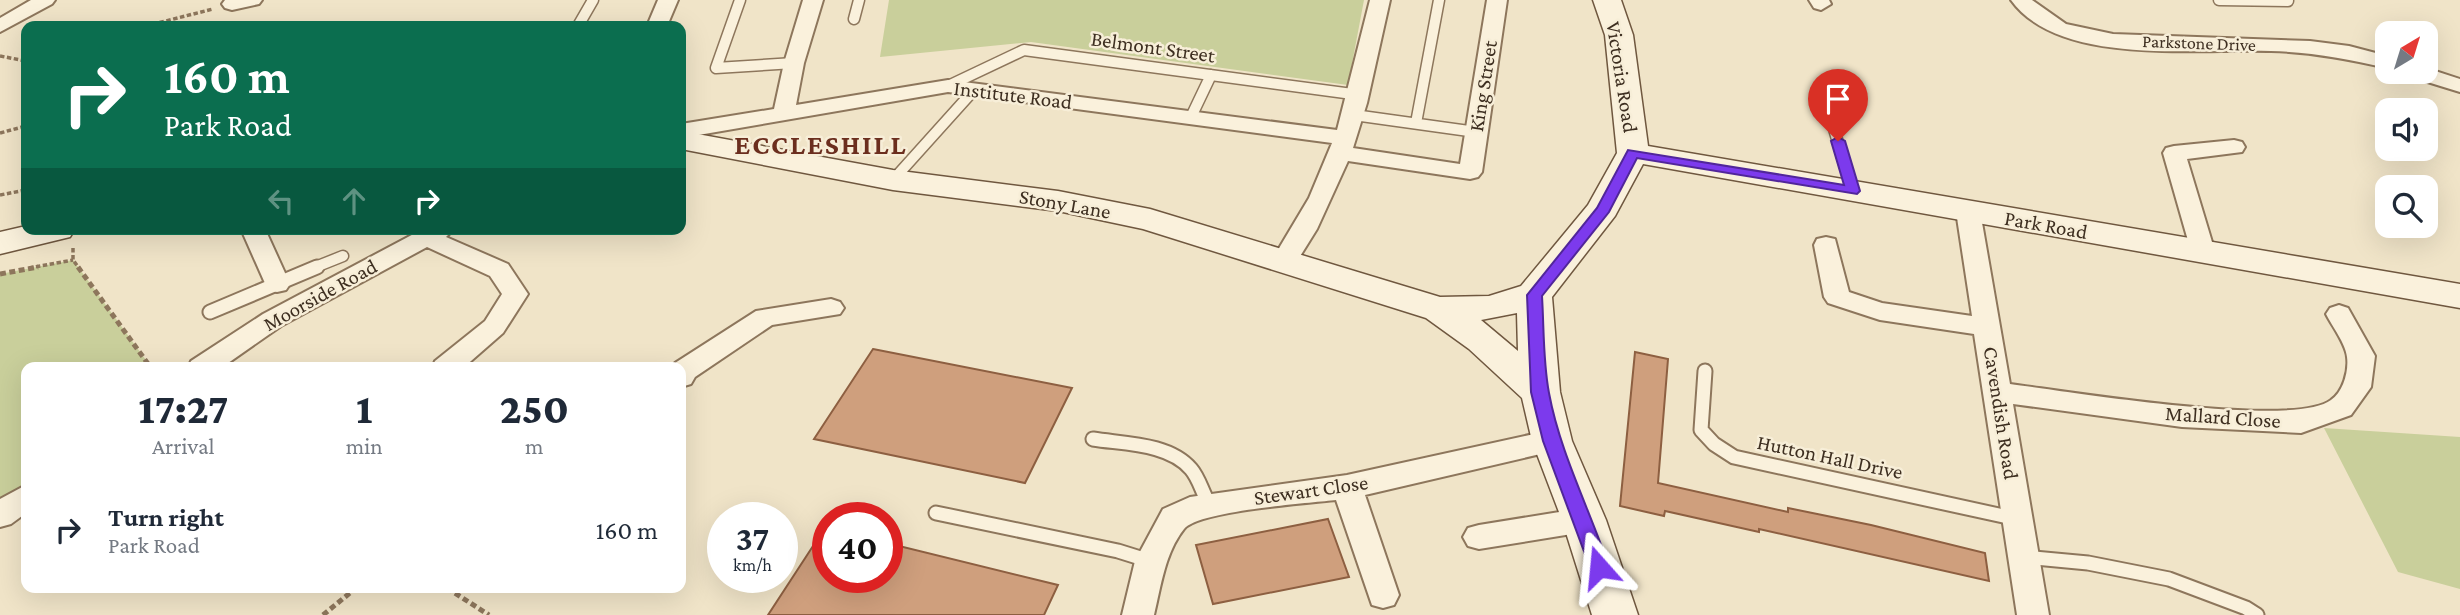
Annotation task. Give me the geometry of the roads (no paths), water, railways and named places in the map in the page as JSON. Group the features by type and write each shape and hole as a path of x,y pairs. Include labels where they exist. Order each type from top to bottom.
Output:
{"street":[{"path":"0,26 45,0"},
{"path":"659,21 668,0"},
{"path":"784,112 794,64 813,0"},
{"path":"1285,260 1309,225 1344,145 1357,105 1380,0"},
{"name":"King Street","path":"1470,172 1497,0"},
{"name":"Victoria Road","path":"1534,295 1603,209 1633,153 1619,35 1607,0"},
{"name":"Parkstone Drive","path":"2021,0 2042,19 2072,34 2132,41 2315,48 2375,60"},
{"path":"2438,79 2460,86"},
{"name":"Institute Road","path":"686,130 948,86 1191,117 1344,145 1470,172"},
{"name":"Stony Lane","path":"686,142 893,180 1058,201 1150,220 1439,309 1482,340 1540,392"},
{"path":"2202,252 2174,153 2234,147"},
{"name":"Park Road","path":"1633,153 2460,296"},
{"name":"Cavendish Road","path":"1968,211 2033,615"},
{"path":"0,243 59,235"},
{"path":"256,235 277,284"},
{"name":"Moorside Road","path":"210,362 272,320 430,235"},
{"path":"438,235 499,270 515,294 494,327 452,362"},
{"path":"1826,245 1837,297 1880,311 1987,327"},
{"path":"1534,295 1540,392 1552,441 1584,520 1615,615"},
{"name":"Stony Lane","path":"1439,309 1490,308 1534,295"},
{"path":"686,369 765,317 831,308"},
{"name":"Mallard Close","path":"1998,392 2182,417 2301,422 2342,408 2357,387 2361,356 2339,314"},
{"name":"Stewart Close","path":"1138,615 1151,561 1174,518 1201,505 1347,487 1552,441"},
{"path":"1347,487 1382,595"},
{"path":"0,515 21,500"},
{"path":"1479,537 1584,520"}],"lane":[{"path":"581,21 593,0"},
{"path":"740,0 716,68 794,64"},
{"path":"854,19 859,0"},
{"path":"1416,123 1439,0"},
{"path":"2219,0 2288,1"},
{"name":"Belmont Street","path":"948,86 1024,50 1211,75 1357,105 1416,123 1476,132"},
{"path":"1191,117 1211,75"},
{"path":"893,180 974,90"},
{"path":"1847,91 1823,91 1852,191"},
{"path":"210,312 342,256"},
{"name":"Hutton Hall Drive","path":"1705,372 1700,430 1713,445 1740,460 2017,519"},
{"path":"1093,439 1154,449 1175,456 1190,467 1206,498 1201,505"},
{"path":"936,513 1118,551 1151,561"},
{"path":"2024,557 2088,564 2169,579 2246,608 2257,615"}],"district":[{"name":"ECCLESHILL","path":"821,144"}]}
